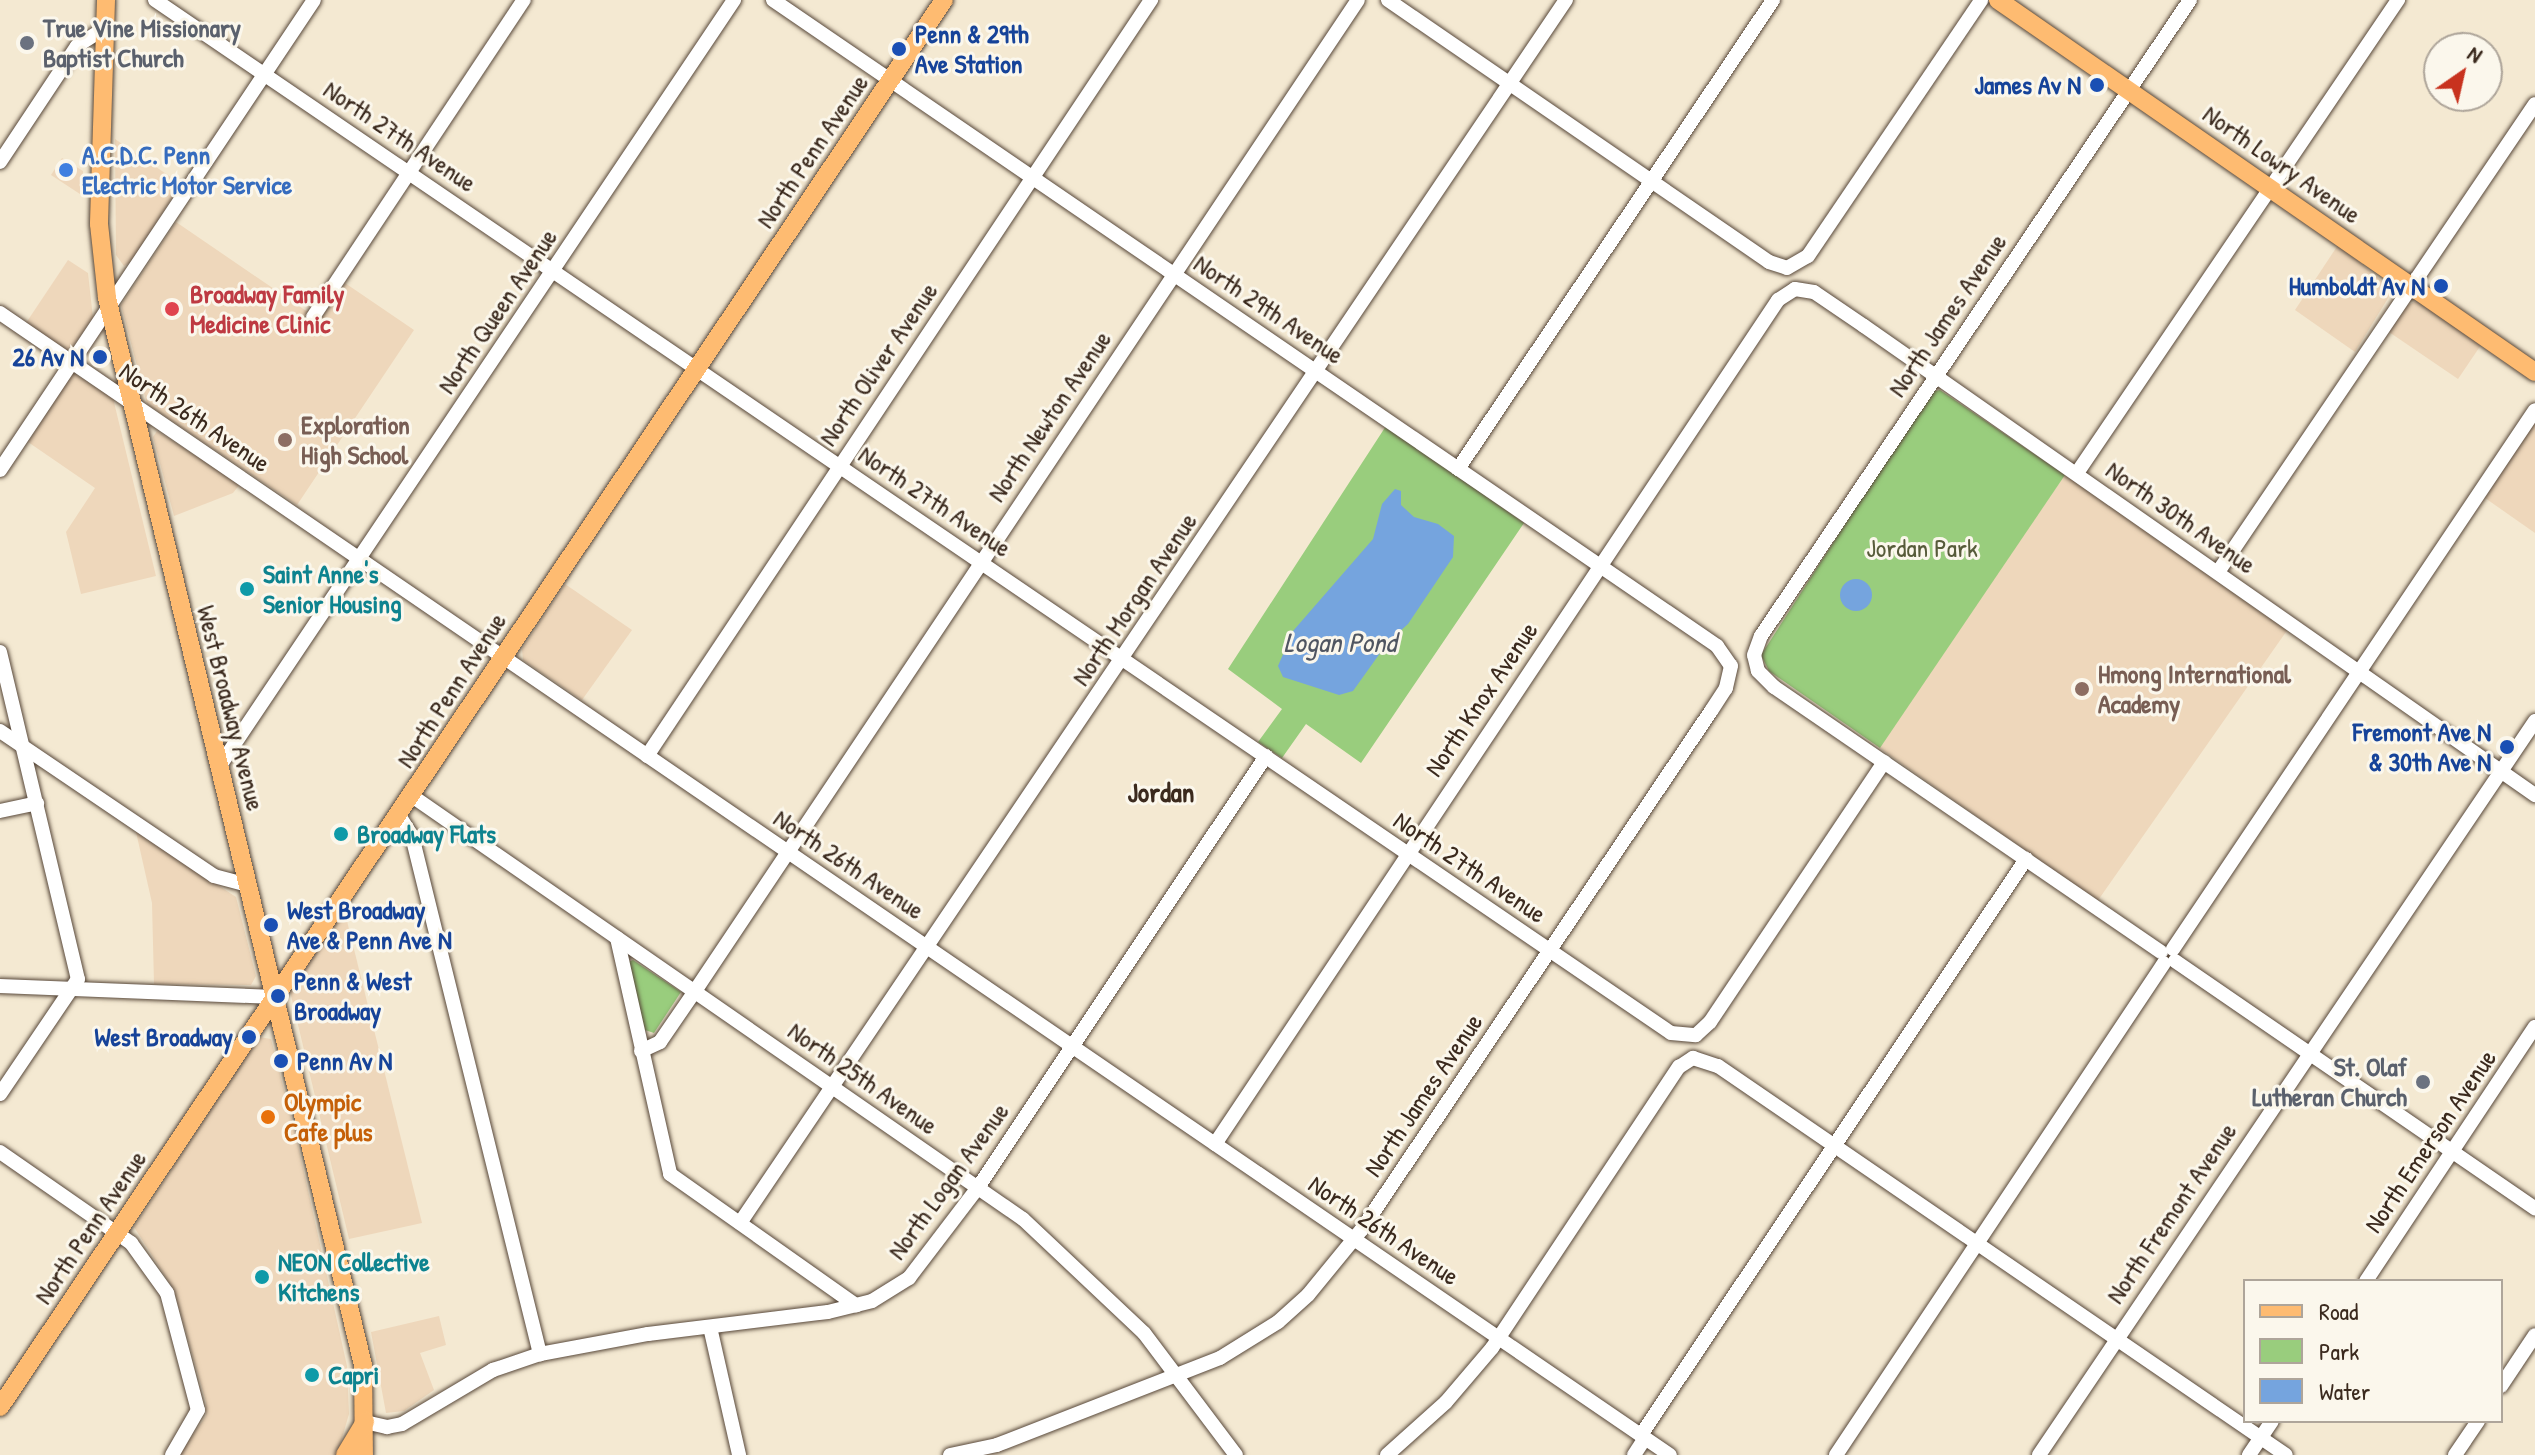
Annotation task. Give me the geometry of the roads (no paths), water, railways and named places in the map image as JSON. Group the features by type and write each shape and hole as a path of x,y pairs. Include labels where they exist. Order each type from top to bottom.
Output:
{"main road":[{"name":"West Broadway Avenue","path":"106,0 99,224 108,305 363,1365 364,1455"},
{"name":"North Penn Avenue","path":"0,1407 275,997 400,817 503,657 944,0"},
{"name":"North Lowry Avenue","path":"1998,0 2535,372"},
{"path":"345,1455 365,1422"}],"street":[{"name":"North 27th Avenue","path":"155,0 698,367 1662,1028 1690,1036 1710,1022 1884,762"},
{"path":"0,470 314,0"},
{"path":"313,317 524,0"},
{"name":"North Queen Avenue","path":"219,767 734,0"},
{"name":"North 29th Avenue","path":"773,0 1717,646 1731,666"},
{"name":"North Oliver Avenue","path":"647,756 1151,0"},
{"name":"North Newton Avenue","path":"641,1051 660,1042 695,991 1358,0"},
{"path":"1388,0 1769,262 1791,268 1808,256 1981,0"},
{"name":"North Morgan Avenue","path":"740,1223 929,949 1566,0"},
{"path":"1458,469 1773,0"},
{"name":"North James Avenue","path":"1884,762 1774,687 1754,662 1761,636 2190,0"},
{"path":"2077,473 2398,0"},
{"path":"0,162 77,46 105,28"},
{"path":"2218,572 2535,104"},
{"name":"North 30th Avenue","path":"1795,289 1814,292 2535,795"},
{"name":"North Knox Avenue","path":"1215,1144 1778,300 1795,289"},
{"name":"North 26th Avenue","path":"0,313 1670,1455"},
{"path":"1836,1455 2535,410"},
{"path":"0,652 78,970 72,989 0,1094"},
{"name":"North James Avenue","path":"950,1455 997,1445 1179,1375 1278,1322 1308,1295 1354,1239 1550,950 1726,688 1731,666"},
{"name":"North Fremont Avenue","path":"2039,1455 2308,1051 2535,721"},
{"path":"0,731 214,876 248,885"},
{"name":"North Logan Avenue","path":"365,1422 395,1426 493,1370 540,1354 856,1305 909,1278 979,1186 1266,756"},
{"path":"1884,762 2535,1208"},
{"name":"North 25th Avenue","path":"412,796 979,1186 1097,1283 1179,1375 1236,1455"},
{"path":"0,811 37,803"},
{"path":"400,817 412,836 540,1354"},
{"path":"1634,1455 1834,1145 2026,859"},
{"path":"617,938 670,1174 856,1305"},
{"path":"0,986 275,997"},
{"name":"North Emerson Avenue","path":"2367,1279 2535,1027"},
{"path":"1387,1455 1446,1402 1499,1338 1679,1067 1693,1058 1718,1066 2286,1455"},
{"path":"0,1152 118,1233 140,1252 167,1293 179,1326 198,1410 172,1455"},
{"path":"710,1327 739,1455"},
{"path":"2503,1383 2535,1335"},
{"path":"2249,1455 2270,1423"},
{"path":"2455,1455 2477,1423"}],"water":[{"name":"Logan Pond","path":"1395,489 1401,491 1401,505 1414,517 1438,524 1454,536 1453,557 1408,624 1388,642 1353,691 1339,695 1283,677 1278,666 1293,631 1373,539 1382,504"},
{"path":"1856,579 1868,583 1872,595 1868,607 1856,611 1844,607 1840,595 1844,583"}],"place":[{"name":"True Vine Missionary Baptist Church","path":"27,43"},
{"name":"Penn & 29th Ave Station","path":"899,49"},
{"name":"James Av N","path":"2097,85"},
{"name":"A.C.D.C. Penn Electric Motor Service","path":"66,170"},
{"name":"Humboldt Av N","path":"2441,286"},
{"name":"Broadway Family Medicine Clinic","path":"172,309"},
{"name":"26 Av N","path":"100,357"},
{"name":"Exploration High School","path":"285,440"},
{"name":"Saint Anne's Senior Housing","path":"247,589"},
{"name":"Hmong International Academy","path":"2082,689"},
{"name":"Fremont Ave N & 30th Ave N","path":"2507,747"},
{"name":"Broadway Flats","path":"341,834"},
{"name":"West Broadway Ave & Penn Ave N","path":"271,925"},
{"name":"Penn & West Broadway","path":"278,996"},
{"name":"West Broadway","path":"249,1037"},
{"name":"Penn Av N","path":"281,1061"},
{"name":"St. Olaf Lutheran Church","path":"2423,1082"},
{"name":"Olympic Cafe plus","path":"268,1117"},
{"name":"NEON Collective Kitchens","path":"262,1277"},
{"name":"Capri","path":"312,1375"}],"district":[{"name":"Jordan","path":"1161,792"}],"park label":[{"name":"Jordan Park","path":"1922,548"}]}
